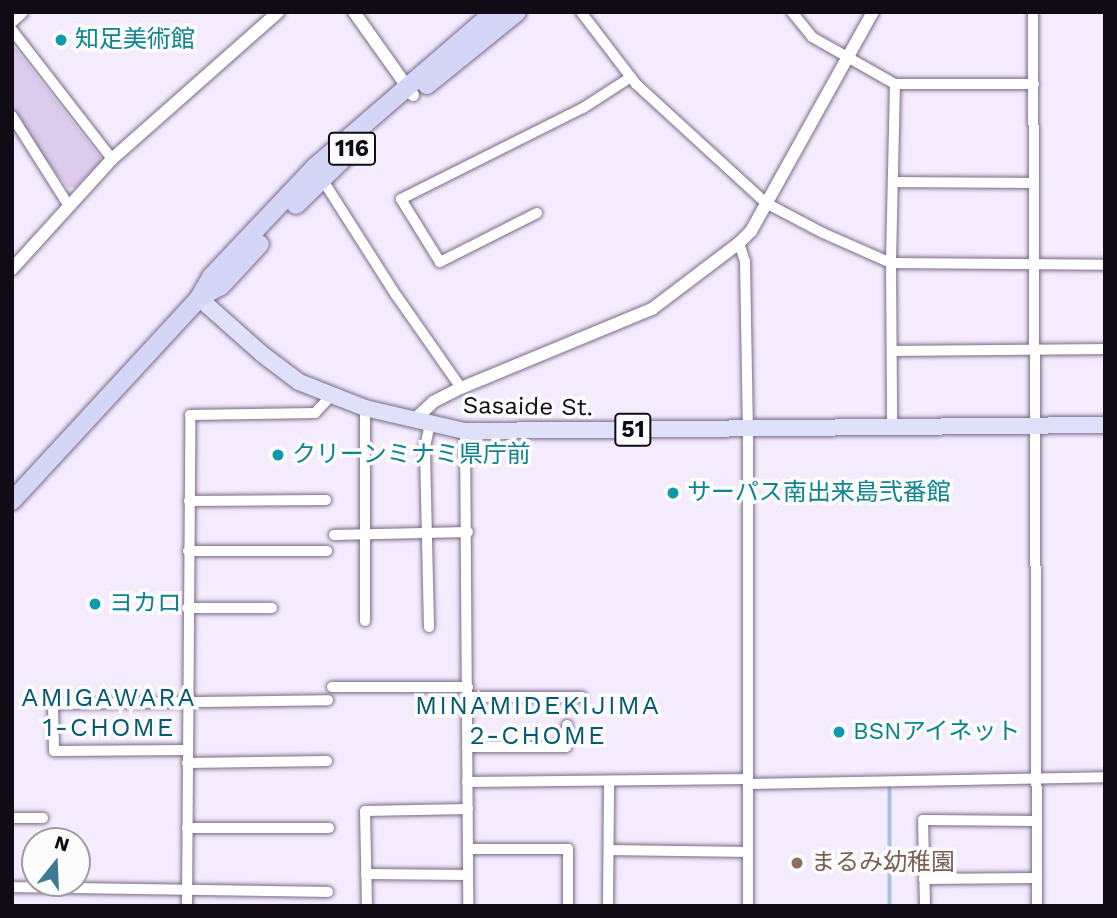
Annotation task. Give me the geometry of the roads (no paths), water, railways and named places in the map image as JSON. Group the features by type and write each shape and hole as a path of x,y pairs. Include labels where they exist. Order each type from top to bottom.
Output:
{"highway":[{"name":"116","path":"199,298 221,286 409,91 494,12"},
{"name":"116","path":"12,501 199,298 211,277 315,167 409,91 517,12"}],"main road":[{"name":"Sasaide St.","path":"199,298 262,354 299,382 331,397 365,408 465,431 1105,425"}],"street":[{"path":"12,21 22,12"},
{"path":"12,269 112,159 278,12"},
{"path":"354,12 409,91"},
{"path":"582,12 631,77 766,203 823,233 891,263 1105,265"},
{"path":"792,12 812,37 895,84 1034,84"},
{"path":"414,420 433,402 461,388 652,309 739,243 751,230 873,12"},
{"path":"1032,12 1037,906"},
{"path":"12,30 112,159"},
{"path":"537,213 440,261 401,199 583,108 631,77"},
{"path":"892,426 891,263 895,84"},
{"path":"12,116 69,206"},
{"path":"322,179 382,274 461,388"},
{"path":"893,183 1034,183"},
{"path":"739,243 745,261 748,427 748,906"},
{"path":"892,351 1105,349"},
{"path":"187,906 190,415 316,413 331,397"},
{"path":"365,408 365,621"},
{"path":"429,627 425,447 430,424"},
{"path":"465,431 468,532 468,906"},
{"path":"189,501 326,500"},
{"path":"334,535 468,532"},
{"path":"188,551 327,551"},
{"path":"187,608 272,608"},
{"path":"332,687 582,697"},
{"path":"187,750 54,751 53,704 328,700"},
{"path":"467,747 566,747 567,725"},
{"path":"187,763 327,761"},
{"path":"467,782 1105,777"},
{"path":"608,906 609,781"},
{"path":"367,906 365,811 468,809"},
{"path":"12,818 43,818"},
{"path":"925,906 923,820 1037,821"},
{"path":"187,828 329,828"},
{"path":"468,849 568,849 568,906"},
{"path":"610,850 748,852"},
{"path":"366,874 468,875"},
{"path":"924,879 1035,878"},
{"path":"12,887 328,892"}],"waterway":[{"path":"890,787 890,906"}],"place":[{"name":"知足美術館","path":"61,40"},
{"name":"クリーンミナミ県庁前","path":"278,455"},
{"name":"サーパス南出来島弐番館","path":"673,493"},
{"name":"ヨカロ","path":"95,604"},
{"name":"BSNアイネット","path":"839,732"},
{"name":"まるみ幼稚園","path":"797,863"}],"district":[{"name":"AMIGAWARA 1-CHOME","path":"109,713"},
{"name":"MINAMIDEKIJIMA 2-CHOME","path":"538,721"}]}
